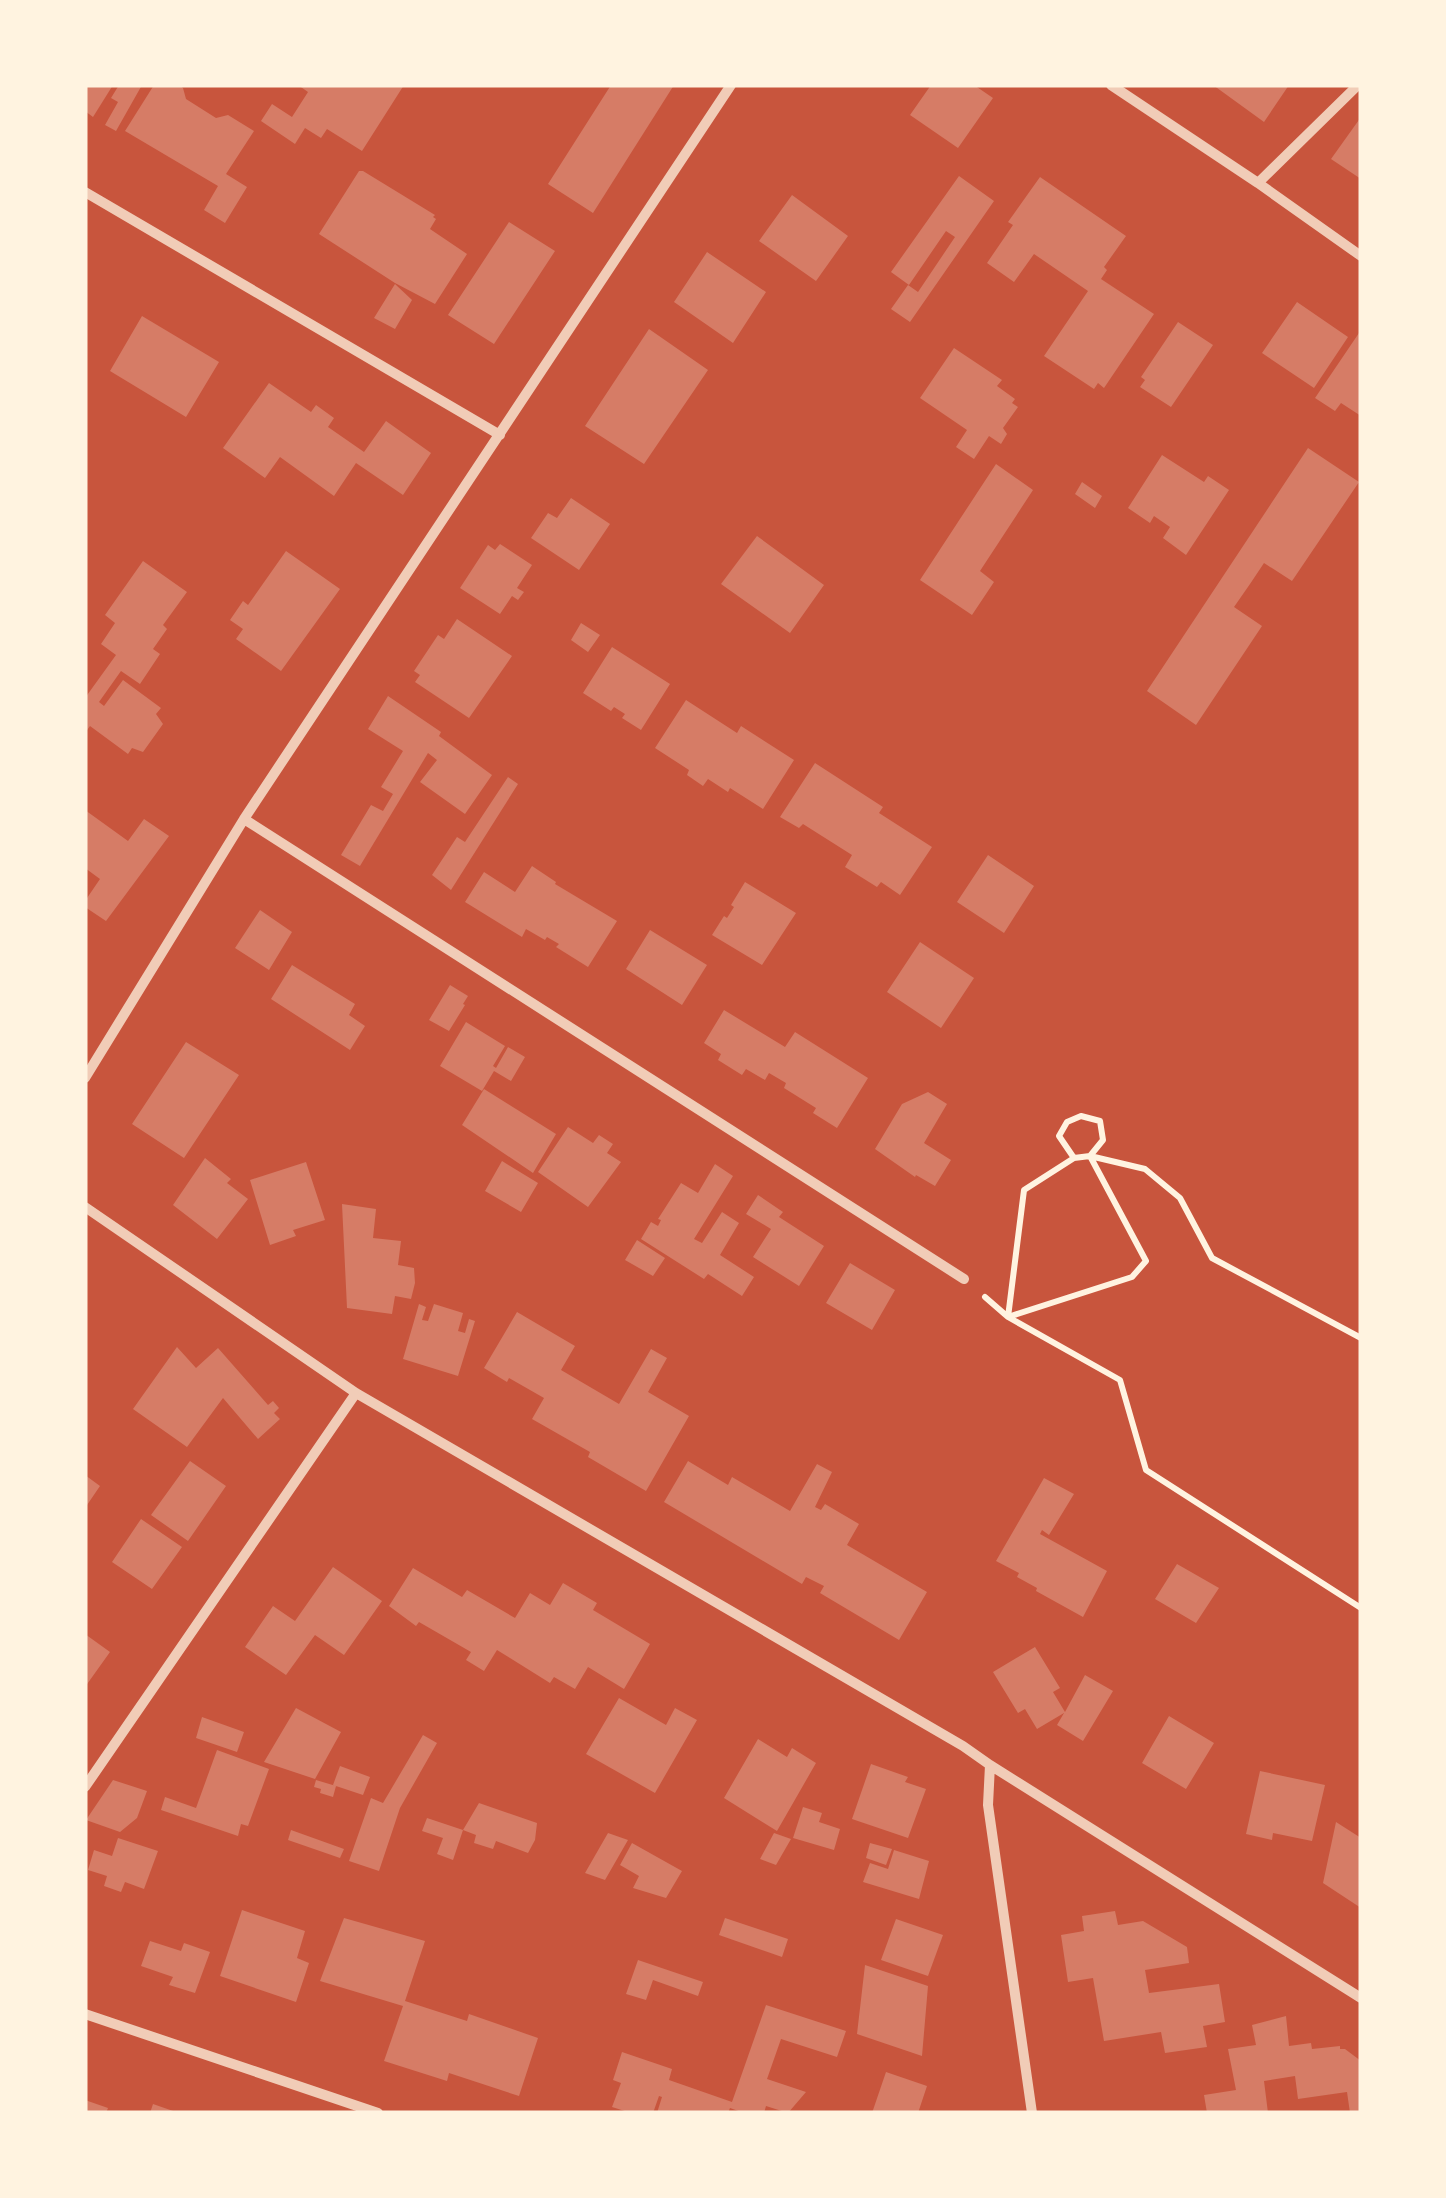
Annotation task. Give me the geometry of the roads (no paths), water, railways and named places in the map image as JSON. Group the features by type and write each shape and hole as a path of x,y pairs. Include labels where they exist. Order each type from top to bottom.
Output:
{"street":[{"path":"85,1078 244,820 731,85"},
{"path":"1111,85 1361,256"},
{"path":"1258,183 1358,85"},
{"path":"85,192 500,435"},
{"path":"244,820 964,1279"},
{"path":"85,1207 356,1394 929,1726 1361,1998"},
{"path":"85,1787 356,1394"},
{"path":"990,1765 988,1806 1032,2113"},
{"path":"85,2014 378,2113"}]}
